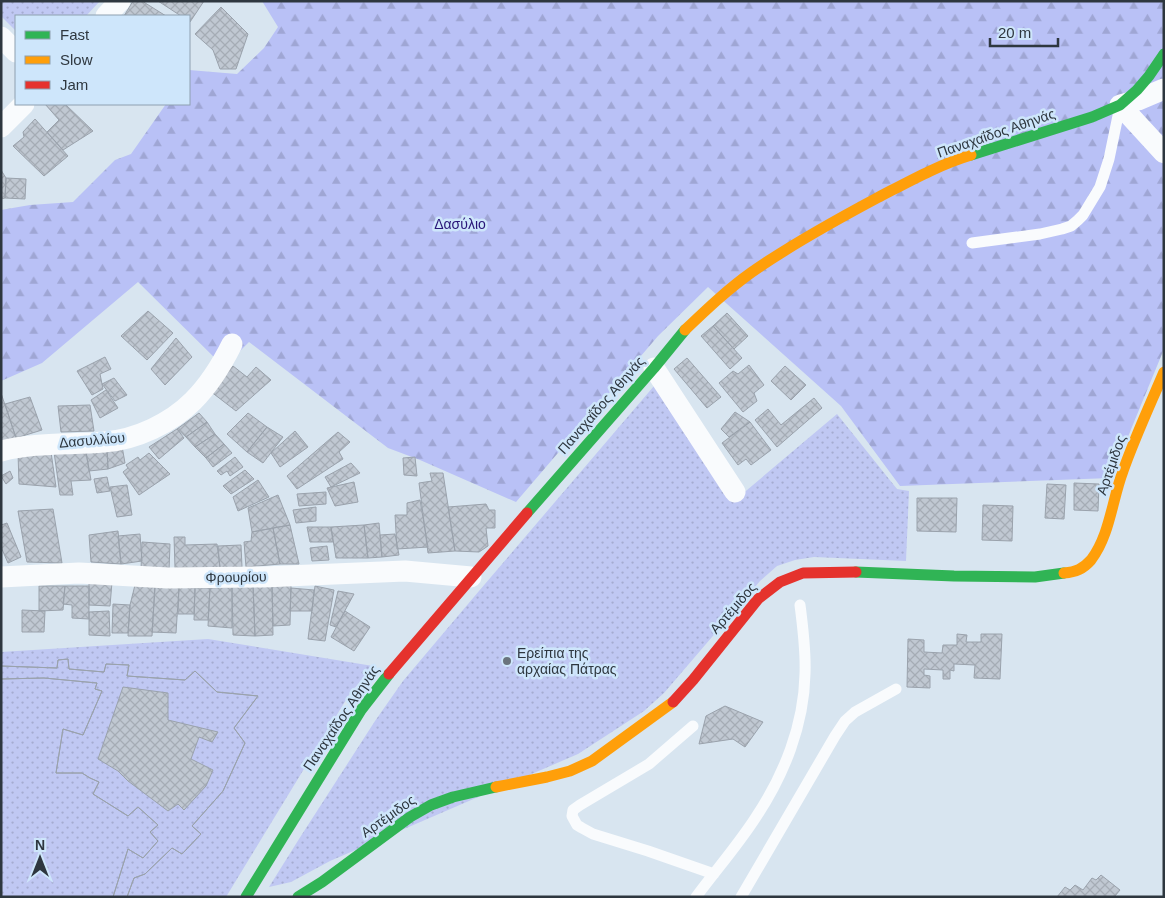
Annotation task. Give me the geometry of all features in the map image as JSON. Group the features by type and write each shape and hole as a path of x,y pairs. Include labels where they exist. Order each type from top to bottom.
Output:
{"street":[{"path":"107,15 120,1"},
{"path":"1,37 15,51"},
{"name":"Παναχαΐδος Αθηνάς","path":"246,897 361,710 402,658 471,577 685,330 705,310 731,288 777,255 836,220 943,165 1092,117 1120,105 1137,90 1164,54"},
{"path":"1164,90 1120,105 1164,153"},
{"path":"1,127 23,105"},
{"name":"Δασυλλίου","path":"1,451 49,444 112,441 144,433 162,424 193,402 213,377 232,344"},
{"path":"654,368 735,492"},
{"name":"Αρτέμιδος","path":"298,897 322,882 425,807 459,796 555,776 592,761 662,712 674,701 758,599 780,582 803,573 816,572 963,577 1035,577 1079,570 1092,558 1105,535 1123,471 1164,372"},
{"name":"Φρουρίου","path":"1,577 79,573 168,578 263,577 405,571 471,577"}],"lane":[{"path":"972,243 1062,230 1078,220 1100,187 1109,159 1120,105"},
{"path":"696,897 756,817 781,773 791,748 800,715 805,683 806,653 800,605"},
{"path":"741,897 835,736 846,721 855,712 896,689"},
{"path":"693,726 649,764 580,805 573,810 572,816 577,825 593,834 714,874"}],"shaded area":[{"path":"1,1 100,1 87,15 15,15 15,30 1,16"},
{"path":"654,386 734,501 837,414 897,489 909,491 906,561 814,557 795,560 777,566 760,581 664,693 644,711 578,754 330,861 291,882 269,887 375,721 403,681"},
{"path":"208,639 373,666 349,695 226,897 1,897 1,652"}],"green space":[{"name":"Δασύλιο","path":"262,1 1164,1 1164,349 1111,478 900,486 841,406 708,287 658,336 516,502 388,448 249,342 224,367 138,282 42,363 1,381 1,210 30,205 73,202 115,160 131,154 165,105 190,105 190,70 237,74 264,48 278,27"}],"building":[{"path":"133,1 142,1 164,15 125,15"},
{"path":"158,1 204,1 190,22 190,15 179,15"},
{"path":"221,7 248,34 236,69 220,69 213,50 195,34"},
{"path":"46,105 66,105 93,131 63,150 47,132 59,120"},
{"path":"35,119 68,156 44,176 13,146 24,137 23,132"},
{"path":"1,170 6,178 5,198 1,199"},
{"path":"6,178 26,179 25,199 5,198"},
{"path":"148,311 173,333 147,360 121,336"},
{"path":"727,313 748,336 734,349 713,326"},
{"path":"713,326 742,358 730,369 701,336"},
{"path":"176,338 192,357 165,385 151,369"},
{"path":"105,357 111,369 100,374 103,389 92,395 77,371"},
{"path":"687,358 721,397 707,408 674,369"},
{"path":"749,365 764,385 754,393 757,401 743,412 719,383 733,371 738,374"},
{"path":"233,366 247,377 256,367 271,380 236,411 210,391"},
{"path":"785,366 806,385 791,400 771,381"},
{"path":"114,378 127,395 115,401 102,384"},
{"path":"106,390 118,408 100,418 91,400"},
{"path":"1,393 16,438 1,443"},
{"path":"30,397 42,430 16,438 5,404"},
{"path":"814,398 822,408 777,447 755,420 768,409 781,425"},
{"path":"90,405 94,431 61,432 58,406"},
{"path":"735,412 750,422 729,437 721,429"},
{"path":"199,413 207,422 186,437 177,429"},
{"path":"248,413 267,427 247,452 227,434"},
{"path":"207,422 215,434 195,447 186,437"},
{"path":"750,422 771,450 751,465 746,459 738,465 722,443"},
{"path":"267,427 283,437 263,463 247,452"},
{"path":"177,429 184,438 159,459 149,447"},
{"path":"295,431 308,447 280,467 271,453"},
{"path":"338,432 350,442 339,452 343,459 297,489 287,476"},
{"path":"215,434 224,444 206,458 195,447"},
{"path":"224,444 232,453 213,467 206,458"},
{"path":"122,446 125,463 108,469 107,450"},
{"path":"107,450 108,469 89,471 86,452"},
{"path":"51,452 56,487 19,484 18,453"},
{"path":"54,452 86,452 91,480 71,481 73,495 60,495"},
{"path":"149,453 170,474 139,495 123,472 128,468 126,465 138,457 140,460"},
{"path":"235,457 243,467 230,476 227,471 221,475 217,471"},
{"path":"415,457 417,476 404,475 403,458"},
{"path":"351,463 360,473 331,487 325,477"},
{"path":"245,470 254,479 231,494 223,486"},
{"path":"10,471 13,478 6,484 1,476"},
{"path":"430,473 443,473 455,551 428,553 419,483 432,481"},
{"path":"107,477 110,491 97,493 94,479"},
{"path":"258,480 269,497 238,511 233,497"},
{"path":"354,482 358,502 335,506 327,488"},
{"path":"1074,483 1099,484 1098,511 1074,510"},
{"path":"1047,484 1066,485 1064,519 1045,518"},
{"path":"127,485 132,515 117,517 110,487"},
{"path":"326,492 326,504 299,506 297,494"},
{"path":"278,495 290,525 252,532 248,508"},
{"path":"917,498 957,498 956,532 917,531"},
{"path":"420,500 428,547 397,549 395,515 407,515 407,503"},
{"path":"486,504 489,510 495,510 495,528 486,528 488,546 479,552 455,551 448,507"},
{"path":"983,505 1013,506 1012,541 982,540"},
{"path":"316,507 316,521 296,523 293,510"},
{"path":"53,509 62,563 27,562 18,511"},
{"path":"7,523 21,557 8,563 1,547 1,525"},
{"path":"379,523 382,557 368,558 364,525"},
{"path":"290,525 299,564 280,564 273,528"},
{"path":"364,525 368,558 336,558 331,527"},
{"path":"307,527 331,527 333,542 310,542"},
{"path":"273,528 280,564 246,567 244,542 251,541 252,532"},
{"path":"118,531 121,564 91,562 89,535"},
{"path":"140,534 142,561 121,564 118,536"},
{"path":"395,534 399,555 382,557 380,535"},
{"path":"174,537 185,537 185,545 217,544 220,568 175,568"},
{"path":"142,542 170,544 169,571 141,570"},
{"path":"241,545 242,567 220,568 218,546"},
{"path":"327,546 329,560 312,561 310,548"},
{"path":"89,580 112,582 110,606 89,605"},
{"path":"135,585 155,586 152,636 128,636 130,605"},
{"path":"253,585 255,636 233,635 232,587"},
{"path":"253,585 272,585 273,635 255,636"},
{"path":"272,585 291,585 290,625 273,626"},
{"path":"39,586 65,586 63,610 39,611"},
{"path":"65,586 89,586 89,619 72,618 72,605 63,604"},
{"path":"155,586 179,587 176,633 152,632"},
{"path":"315,586 334,590 325,641 308,639"},
{"path":"179,587 195,588 194,614 178,614"},
{"path":"232,587 232,628 208,626 210,588"},
{"path":"195,588 210,588 208,620 194,620"},
{"path":"291,588 314,590 312,611 290,611"},
{"path":"338,591 354,594 336,627 330,625"},
{"path":"113,604 130,605 128,633 112,633"},
{"path":"22,610 45,611 44,632 22,632"},
{"path":"109,611 110,636 89,635 89,612"},
{"path":"345,611 370,627 354,651 331,637"},
{"path":"957,634 967,635 966,642 981,642 981,634 1002,634 1000,679 974,678 975,665 954,664 954,671 950,670 950,679 943,679 943,670 924,669 924,675 930,676 930,688 907,687 908,639 924,640 924,652 942,653 943,645 957,645"},
{"path":"68,659 69,669 104,672 106,664 129,665 127,676 185,680 195,671 217,692 258,696 234,728 245,743 223,791 192,826 201,834 182,854 172,848 145,874 134,878 127,897 113,897 128,849 143,858 158,841 150,832 158,825 138,807 128,816 93,794 99,782 82,773 56,773 63,729 83,735 102,691 95,689 97,683 44,678 1,679 1,666 57,668 58,660","holes":["123,687 168,693 168,720 218,732 212,742 199,737 191,759 213,770 206,786 184,810 178,804 168,811 128,781 118,771 98,759"]},
{"path":"68,659 69,669 104,672 106,664 129,665 127,676 185,680 195,671 217,692 258,696 234,728 245,743 223,791 192,826 201,834 182,854 172,848 145,874 134,878 127,897 113,897 128,849 143,858 158,841 150,832 158,825 138,807 128,816 93,794 99,782 82,773 56,773 63,729 83,735 102,691 95,689 97,683 44,678 1,679 1,666 57,668 58,660"},
{"path":"725,706 763,722 745,747 733,739 699,744 706,716"},
{"path":"1101,875 1120,890 1116,897 1057,897 1065,887 1070,890 1075,885 1083,890 1092,878 1096,880"}],"traffic: fast":[{"path":"971,155 1092,117 1120,105 1137,90 1164,54"},
{"path":"527,513 685,330"},
{"path":"856,572 1035,577 1064,573"},
{"path":"246,897 361,710 389,674"},
{"path":"298,897 322,882 410,817 431,805 453,797 496,787"}],"traffic: slow":[{"path":"685,330 743,279 798,242 912,180 971,155"},
{"path":"1064,573 1076,571 1085,566 1091,560 1102,540 1119,482 1164,372"},
{"path":"496,787 570,771 592,761 673,702"}],"traffic: jam":[{"path":"389,674 527,513"},
{"path":"673,702 758,599 780,582 803,573 856,572"}],"place":[{"name":"Ερείπια της αρχαίας Πάτρας","path":"507,661"}]}
